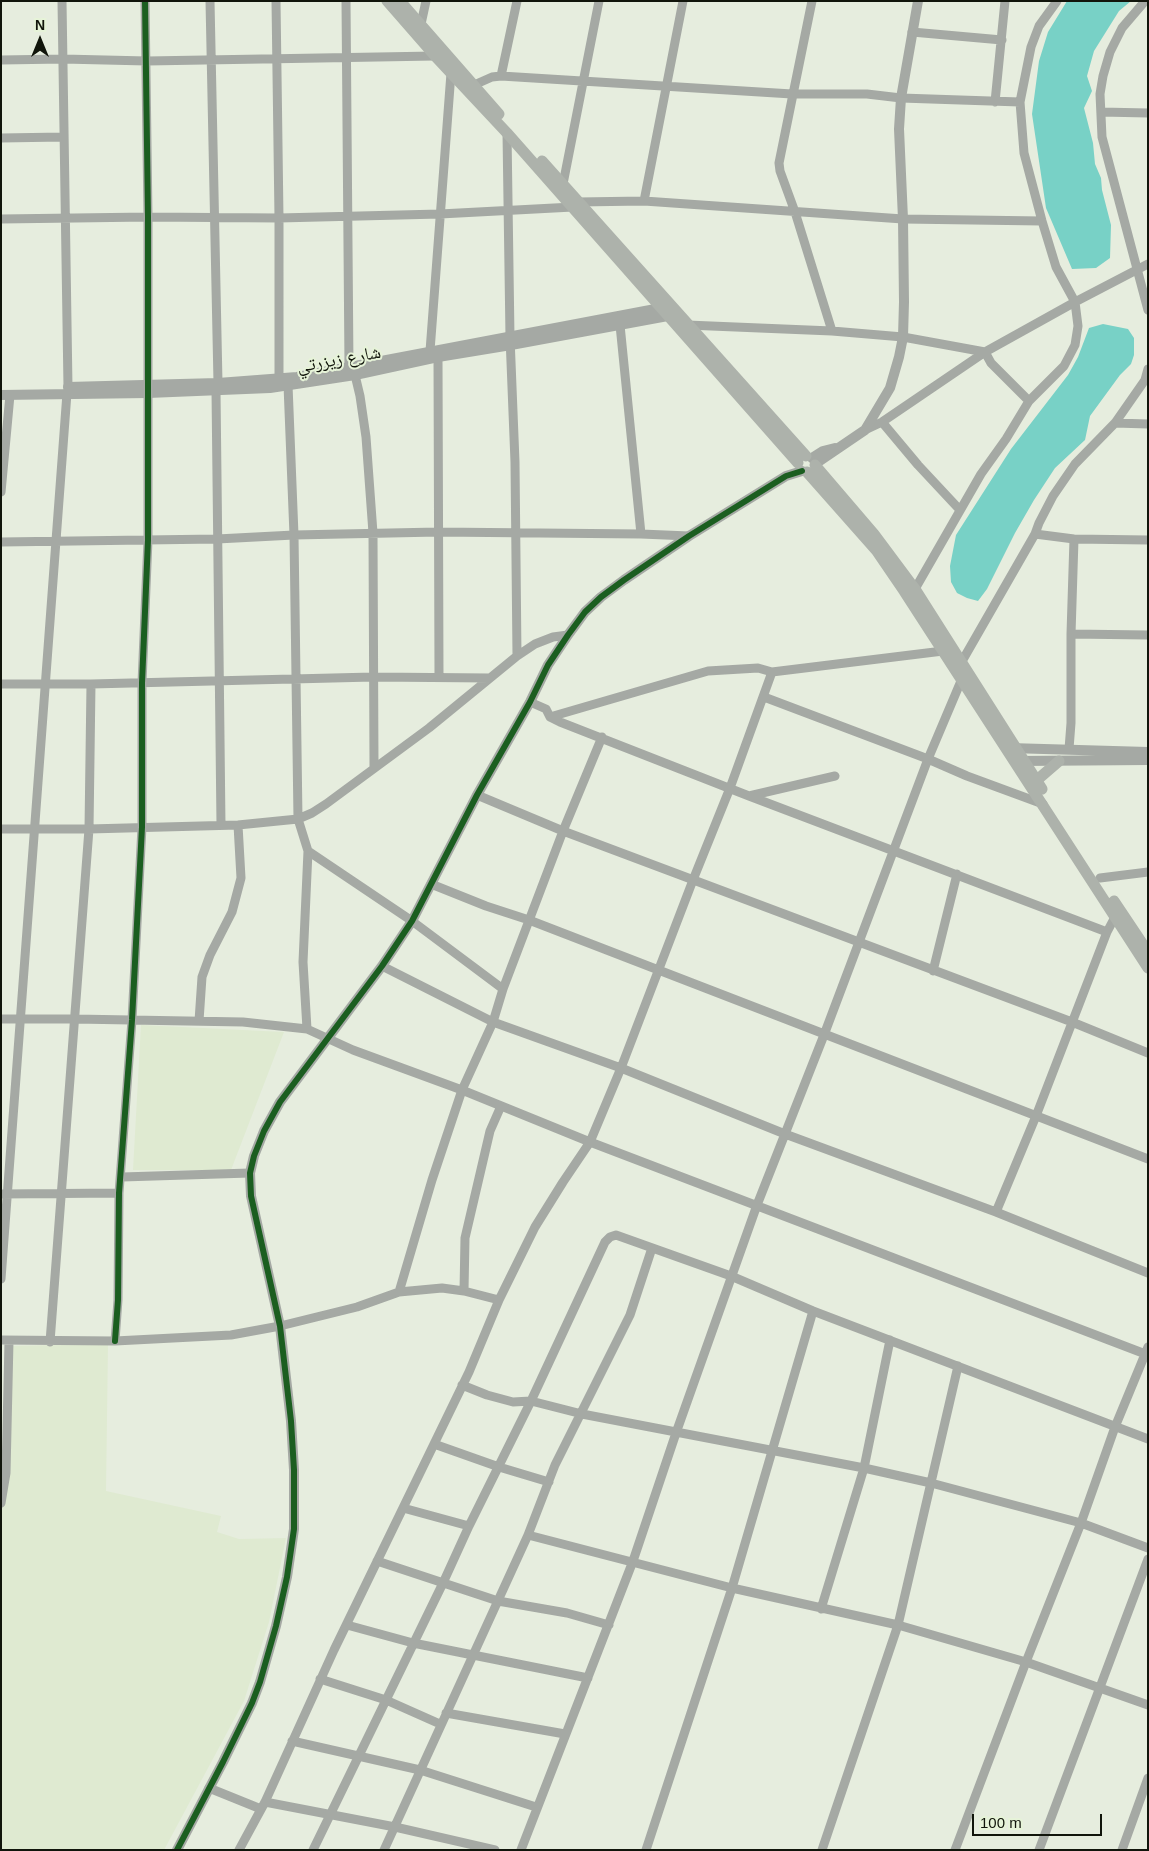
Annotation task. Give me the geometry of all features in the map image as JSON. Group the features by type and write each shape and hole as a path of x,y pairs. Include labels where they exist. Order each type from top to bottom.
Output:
{"main road":[{"path":"387,1 434,56 575,204 807,464 874,534 915,589 1020,761 1043,804 1148,968"},
{"path":"400,1 563,184 575,204"},
{"path":"807,464 876,550 961,681 1012,748"},
{"path":"1020,761 1037,780 1148,952"},
{"path":"1037,780 1059,761"}],"street":[{"path":"1,1279 4,1194 21,1018 67,390 62,1"},
{"path":"115,1341 118,1300 119,1193 122,1176 132,1020 142,827 142,683 148,540 148,217 145,1"},
{"path":"210,1 217,387 221,825"},
{"path":"276,1 279,379"},
{"path":"346,1 347,216 352,371 360,396 366,436 373,533 374,767"},
{"path":"421,24 426,1"},
{"path":"501,76 516,1"},
{"path":"563,184 599,1"},
{"path":"644,201 683,1"},
{"path":"812,1 779,163 832,331"},
{"path":"865,430 890,388 903,336 903,220 899,129 901,98 918,1"},
{"path":"995,102 1005,1"},
{"path":"915,589 981,474 1006,439 1029,401 1064,366 1075,345 1078,326 1075,302 1056,267 1042,222 1024,154 1020,102 1031,47 1040,26 1057,1"},
{"path":"1145,1 1122,28 1110,52 1100,94 1102,137 1148,310"},
{"path":"912,32 1002,40"},
{"path":"1,60 147,61 434,56"},
{"path":"440,677 434,354 440,214 451,73"},
{"path":"474,85 492,77 501,76 792,94 867,94 901,98 1020,102"},
{"path":"1101,112 1148,113"},
{"path":"507,133 516,656"},
{"path":"1,138 63,136"},
{"path":"1,219 279,218 440,214 644,201 903,220 1042,222"},
{"path":"177,1850 252,1703 260,1682 276,1626 290,1559 294,1529 294,1470 291,1421 280,1326 251,1196 250,1173 254,1156 273,1113 382,966 412,921 477,795 530,702 548,665 585,612 624,580 689,536 786,476 791,470 825,459 836,448 882,422 985,352 1148,264"},
{"path":"673,316 903,336 985,352"},
{"name":"شارع زيزرتي","path":"511,341 673,316"},
{"name":"شارع زيزرتي","path":"4,393 288,385 434,354 673,316"},
{"path":"620,325 641,534"},
{"path":"985,352 991,363 1029,401"},
{"path":"961,663 1035,534 1053,496 1075,464 1115,423 1145,380 1148,370"},
{"name":"شارع زيزرتي","path":"217,387 352,371"},
{"path":"288,385 294,535 298,819 308,851 303,962 307,1029"},
{"path":"1,492 4,393"},
{"path":"882,422 918,465 960,510"},
{"path":"1115,423 1148,424"},
{"path":"1,542 217,539 294,535 438,532 689,536"},
{"path":"1035,534 1074,539 1148,540"},
{"path":"1069,749 1074,539"},
{"path":"1071,634 1148,635"},
{"path":"1,829 89,829 221,825 298,819 326,804 429,728 516,656 535,644 568,635"},
{"path":"550,717 708,671 758,668 772,672 943,651"},
{"path":"240,1850 462,1385 499,1300 535,1227 590,1142 621,1068 692,880 730,788 772,672"},
{"path":"1,684 219,682 373,677 490,678"},
{"path":"521,1850 632,1561 757,1205 859,943 892,850 961,681"},
{"path":"50,1342 89,829 91,684"},
{"path":"764,697 928,758 967,776 1043,804"},
{"path":"530,702 546,709 550,717 749,796 1107,932"},
{"path":"399,1292 432,1180 462,1090 492,1022 563,831 602,737"},
{"path":"1012,748 1148,752"},
{"path":"1020,761 1148,760"},
{"path":"749,796 835,776"},
{"path":"477,795 563,831 1072,1022 1148,1053"},
{"path":"200,1021 202,978 210,956 232,912 241,878 238,824"},
{"path":"308,851 412,921 503,989"},
{"path":"1100,878 1148,872"},
{"path":"934,970 957,874"},
{"path":"431,884 1148,1159"},
{"path":"996,1212 1036,1116 1107,932 1115,917"},
{"path":"382,966 492,1022 621,1068 785,1134 996,1212 1148,1272"},
{"path":"1,1019 243,1022 307,1029 354,1050 462,1090 590,1142 1147,1352 1115,1427 1081,1523 955,1850"},
{"path":"464,1291 465,1238 490,1132 501,1106"},
{"path":"122,1176 250,1173"},
{"path":"4,1194 119,1193"},
{"path":"313,1850 610,1237 616,1236 731,1276 813,1310 1148,1439"},
{"path":"384,1850 440,1724 528,1536 555,1465 630,1315 652,1248"},
{"path":"1,1503 3,1487 5,1340 50,1342 115,1341 230,1335 280,1326 357,1307 399,1292 442,1288 464,1291 499,1300"},
{"path":"646,1850 732,1588 813,1310"},
{"path":"821,1609 864,1468 890,1340"},
{"path":"822,1850 898,1625 958,1366"},
{"path":"462,1385 487,1396 513,1402 531,1402 582,1414 864,1468 931,1483 1081,1523 1148,1548"},
{"path":"434,1444 549,1482"},
{"path":"403,1508 469,1526"},
{"path":"528,1536 732,1588 898,1625 1026,1662 1148,1705"},
{"path":"1039,1850 1148,1559"},
{"path":"378,1561 498,1601 567,1613 608,1625"},
{"path":"347,1625 414,1643 588,1678"},
{"path":"320,1680 386,1700 440,1724"},
{"path":"446,1713 566,1734"},
{"path":"292,1741 420,1770 536,1807"},
{"path":"1122,1850 1148,1778"},
{"path":"209,1788 263,1805 330,1814 495,1850"}],"shaded area":[{"path":"141,1025 284,1032 231,1170 133,1170"},
{"path":"108,1344 106,1491 221,1516 217,1532 239,1539 286,1538 269,1622 244,1701 164,1850 1,1850 1,1511 5,1494 10,1346"}],"water":[{"path":"1067,1 1131,1 1119,11 1094,51 1087,76 1092,91 1084,108 1093,143 1095,164 1101,178 1102,190 1111,225 1110,258 1096,268 1072,269 1046,208 1032,114 1039,61 1048,32"},
{"path":"1103,324 1128,329 1134,338 1134,355 1131,364 1120,375 1090,416 1085,440 1055,468 1034,500 987,589 978,601 957,593 951,582 950,566 956,535 1011,449 1068,375 1078,357 1089,328"}],"cycle path":[{"path":"115,1341 118,1300 119,1193 132,1020 142,827 142,683 148,540 148,217 145,1"},
{"path":"177,1850 223,1762 252,1703 260,1682 276,1626 287,1577 294,1529 294,1470 291,1421 280,1326 251,1196 250,1173 254,1156 264,1131 280,1102 382,966 412,921 477,795 530,702 548,665 585,612 624,580 689,536 786,476 802,471"}]}
